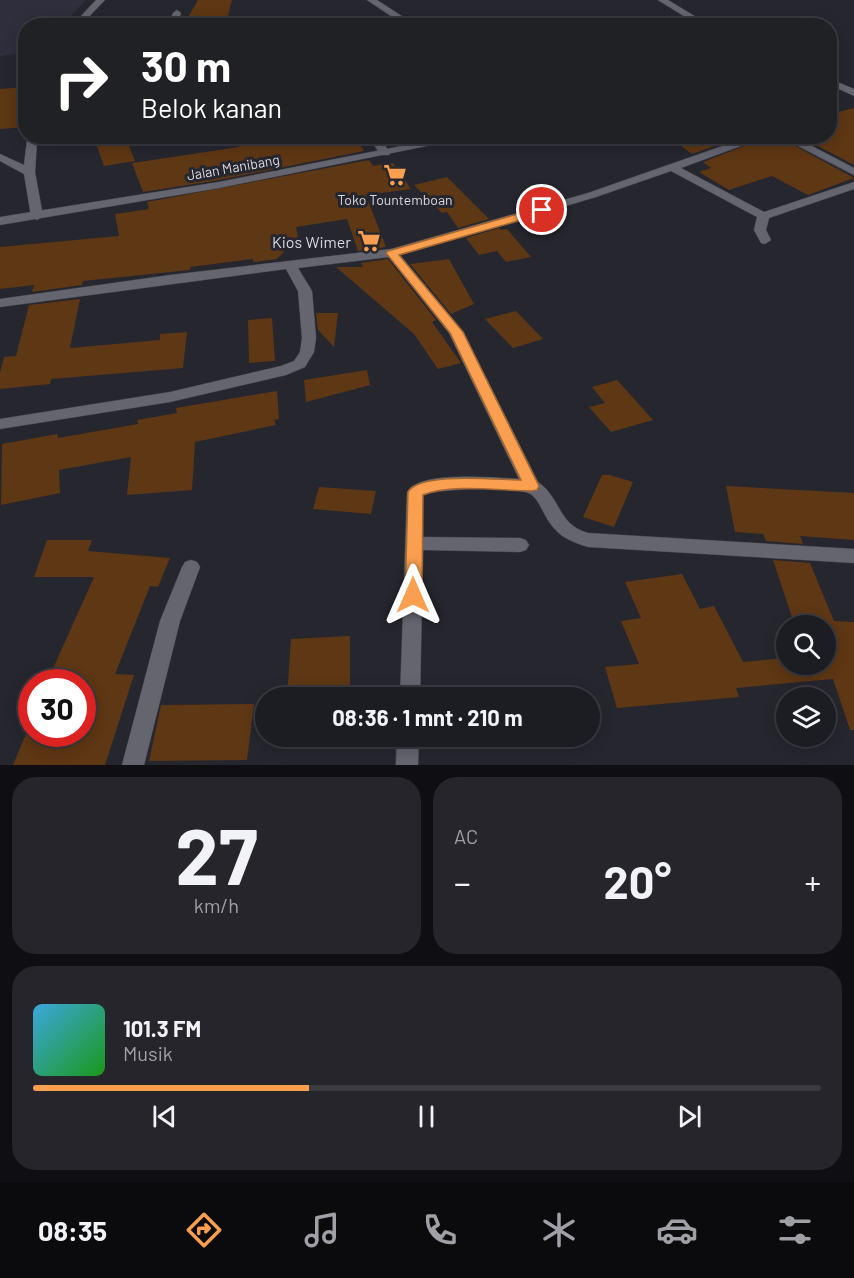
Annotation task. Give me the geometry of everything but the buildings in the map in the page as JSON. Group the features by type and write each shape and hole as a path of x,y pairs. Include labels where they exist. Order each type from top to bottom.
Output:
{"street":[{"path":"83,18 101,0"},
{"path":"372,0 400,18"},
{"path":"662,0 693,18"},
{"path":"175,18 177,13"},
{"path":"837,85 854,93"},
{"path":"31,144 29,172 38,216"},
{"path":"379,144 385,153"},
{"name":"Jalan Manibang","path":"0,221 219,185 431,144"},
{"path":"0,303 392,253 582,198 740,144"},
{"path":"800,144 854,172"},
{"path":"0,157 29,172"},
{"path":"673,168 763,216 854,185"},
{"path":"763,216 760,230 765,240"},
{"path":"392,253 456,332 531,486"},
{"path":"0,424 170,397 286,370 300,364 307,352 308,309 304,291 290,265"},
{"path":"410,687 415,492 422,488 454,484 531,486 539,490 559,523 569,534 588,540 854,556"},
{"path":"414,543 520,545"},
{"path":"133,765 170,621 191,567"},
{"path":"407,765 408,747"}],"shaded area":[{"path":"0,0 86,0 69,18 18,18 18,54 0,56"}],"place":[{"name":"Toko Tountemboan","path":"395,175"},
{"name":"Kios Wimer","path":"369,241"}],"route":[{"path":"413,595 415,492 422,488 454,484 531,486 456,332 392,253 542,210"}]}
